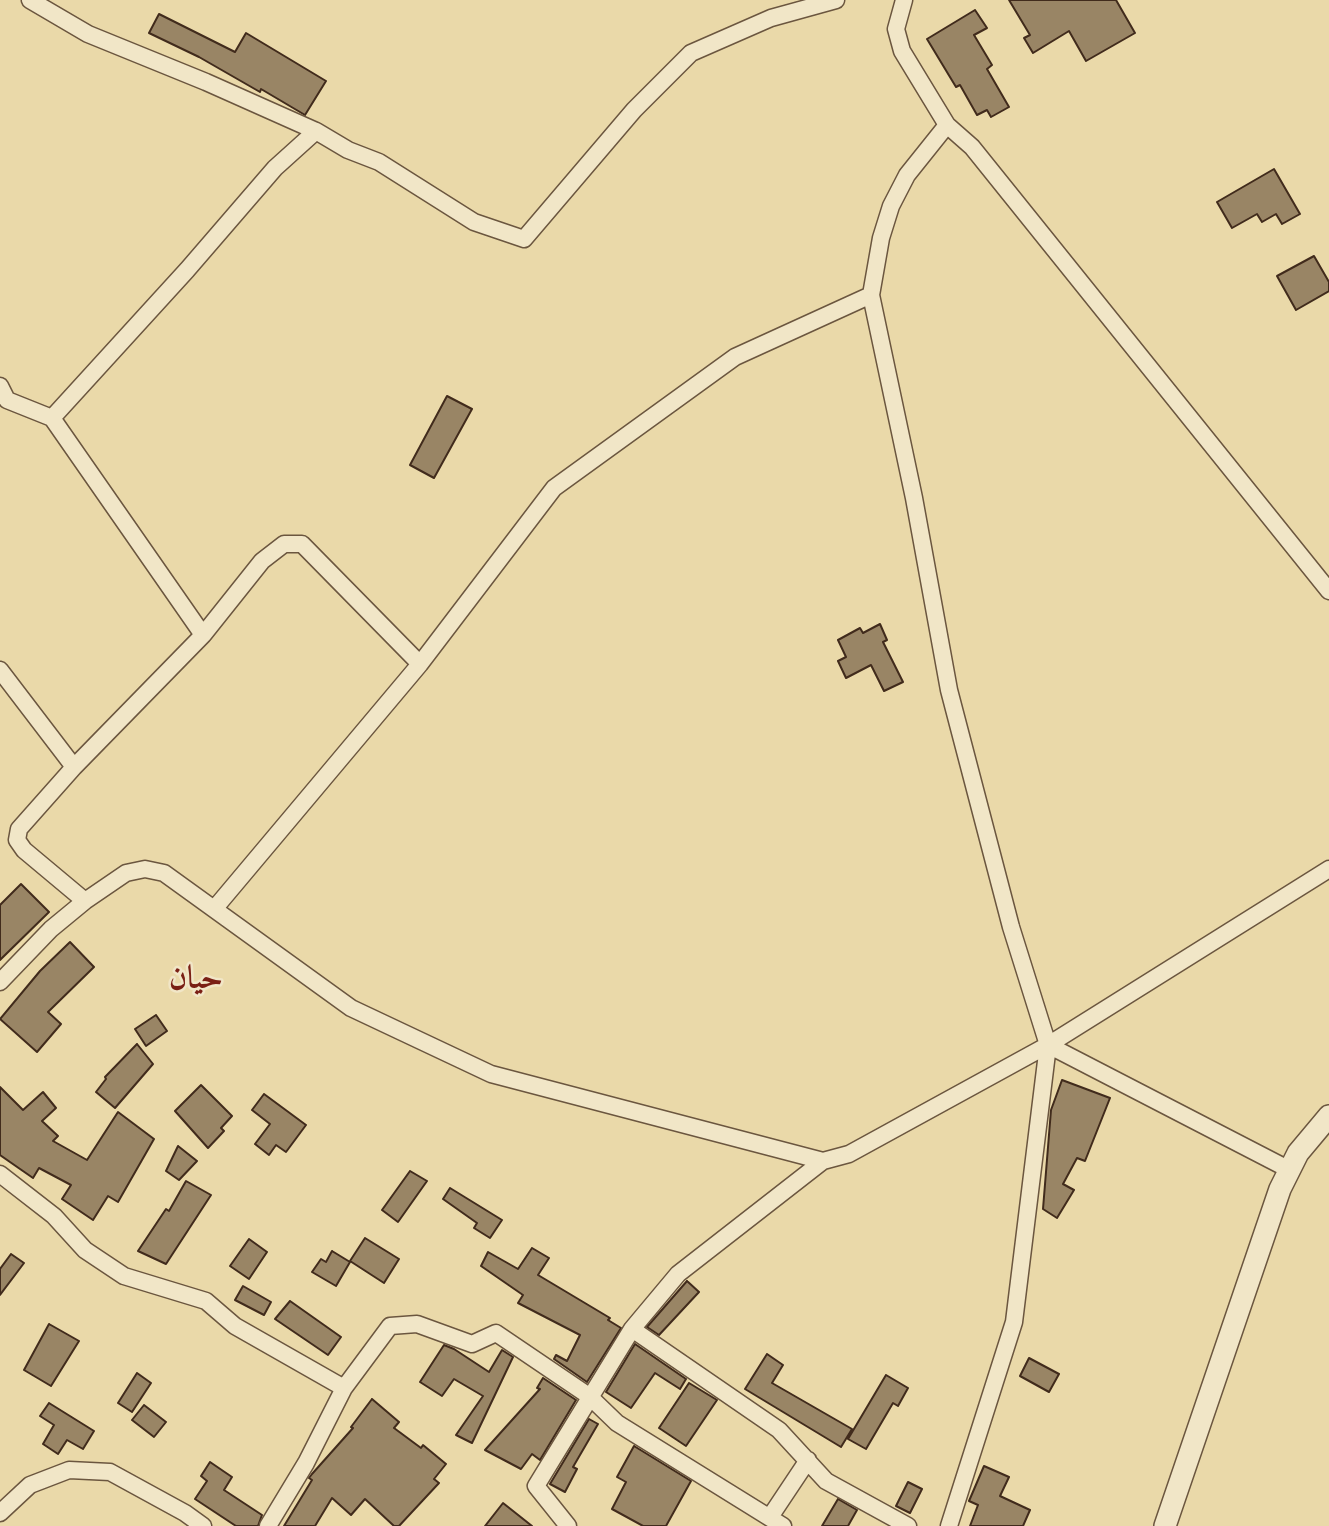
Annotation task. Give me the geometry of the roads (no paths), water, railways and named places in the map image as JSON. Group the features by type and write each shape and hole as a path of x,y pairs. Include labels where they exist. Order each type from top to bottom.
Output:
{"street":[{"path":"30,0 88,34 316,131 348,150 379,162 474,222 524,239 634,110 691,53 771,18 836,0"},
{"path":"905,1 896,29 902,51 947,125 972,147 1329,591"},
{"path":"947,125 907,175 891,205 881,238 871,295 914,498 949,690 1011,926 1048,1045 1014,1322 949,1526"},
{"path":"52,418 187,270 275,168 316,131"},
{"path":"215,908 420,664 554,488 735,356 871,295"},
{"path":"0,386 7,400 52,418 203,635"},
{"path":"85,901 24,850 17,840 19,829 74,767 203,635 262,561 284,544 302,544 420,664"},
{"path":"0,670 74,767"},
{"path":"0,982 51,929 85,901 127,873 145,869 164,873 351,1008 491,1074 823,1161"},
{"path":"568,1526 536,1486 632,1329 678,1274 823,1161 849,1154 1048,1045 1329,869"},
{"path":"1048,1045 1288,1169"},
{"path":"1165,1526 1288,1169 1309,1137 1329,1116"},
{"path":"0,1174 54,1216 85,1250 124,1276 206,1301 235,1326 344,1388"},
{"path":"268,1526 306,1463 344,1388 390,1326 417,1324 472,1344 496,1333 589,1396 617,1423 776,1522 808,1460"},
{"path":"632,1329 779,1430 826,1481 908,1526"},
{"path":"0,1513 30,1485 69,1470 110,1472 185,1513 203,1526"}],"district":[{"name":"حيان","path":"196,979"}]}
